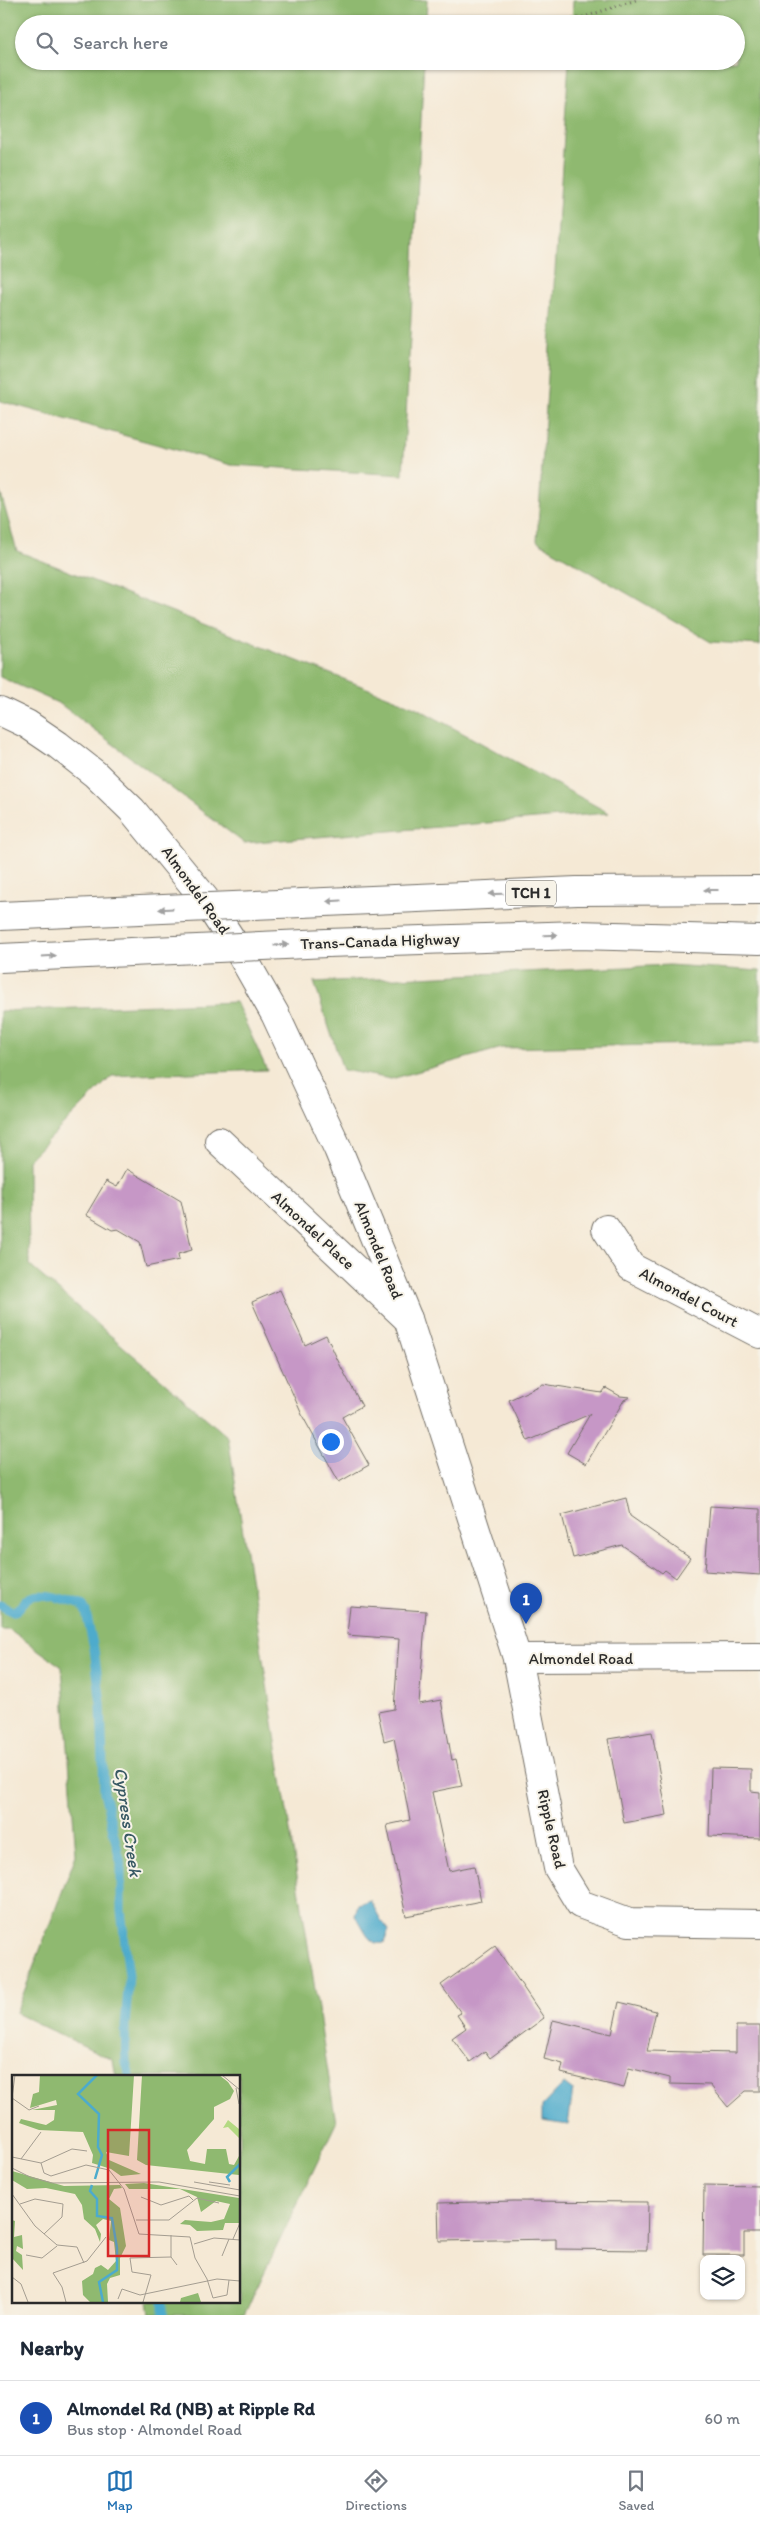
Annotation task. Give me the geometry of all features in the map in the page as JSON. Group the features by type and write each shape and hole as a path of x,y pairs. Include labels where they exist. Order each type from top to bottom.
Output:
{"main road":[{"name":"Almondel Road","path":"0,711 27,724 95,774 132,810 205,899 242,956 275,1014 307,1080 408,1319 517,1658 760,1658"},
{"name":"TCH 1","path":"0,916 578,891 760,890"},
{"name":"Trans-Canada Highway","path":"0,958 327,943 578,935 760,940"},
{"name":"Almondel Place","path":"219,1141 408,1319"},
{"name":"Almondel Court","path":"606,1230 631,1267 760,1334"},
{"name":"Ripple Road","path":"517,1658 558,1868 580,1904 629,1922 760,1924"}],"path":[{"path":"587,15 636,0"}],"green space":[{"path":"0,0 427,0 426,15 15,15 15,70 424,70 403,475 231,465 0,401"},
{"path":"573,0 760,0 760,645 711,642 537,541 568,70 745,70 745,15 572,15"},
{"path":"0,491 17,551 415,707 609,813 244,843 60,704 0,677"},
{"path":"669,965 760,971 760,1043 502,1048 391,1079 343,1070 314,982"},
{"path":"236,1002 267,1070 112,1076 28,1160 29,1265 228,1437 336,2123 244,2315 150,2315 148,2302 240,2302 240,2075 116,2075 113,2060 16,2013 76,1855 62,1667 9,1629 0,1629 0,1011"}],"water":[{"path":"370,1900 389,1930 384,1943 374,1942 370,1939 355,1916 358,1904"},
{"path":"564,2083 573,2090 568,2125 542,2121 542,2106"}],"building":[{"path":"127,1169 181,1201 192,1250 178,1254 179,1260 146,1267 140,1242 118,1229 112,1230 86,1215 106,1181 117,1187"},
{"path":"280,1290 305,1345 326,1335 362,1406 342,1417 369,1465 339,1482 303,1417 252,1302"},
{"path":"543,1384 602,1393 606,1388 620,1396 630,1397 624,1400 586,1464 567,1453 590,1414 528,1441 509,1400"},
{"path":"626,1498 630,1516 690,1558 676,1578 665,1570 662,1573 622,1545 573,1558 562,1515"},
{"path":"710,1506 760,1509 760,1575 705,1571"},
{"path":"350,1606 426,1611 419,1704 441,1700 452,1760 456,1759 462,1786 432,1792 449,1871 474,1866 481,1901 406,1916 387,1825 410,1820 394,1738 384,1741 378,1712 394,1709 399,1639 347,1635"},
{"path":"652,1732 667,1815 624,1823 608,1739"},
{"path":"711,1768 751,1769 751,1791 760,1792 760,1838 709,1836"},
{"path":"495,1946 544,2018 490,2058 485,2051 470,2062 452,2038 466,2028 457,2015 461,2013 441,1985"},
{"path":"619,2002 656,2011 647,2051 736,2053 736,2026 760,2026 760,2091 746,2091 728,2107 710,2085 670,2084 670,2078 629,2068 624,2088 561,2073 563,2064 544,2059 553,2020 612,2034"},
{"path":"704,2185 760,2186 760,2233 744,2233 744,2255 703,2255"},
{"path":"514,2201 648,2202 647,2250 556,2249 556,2239 439,2241 438,2203"}],"waterway":[{"name":"Cypress Creek","path":"0,1605 13,1612 27,1599 33,1596 46,1595 82,1605 86,1612 94,1649 101,1704 104,1792 121,1864 121,1911 129,1976 125,2026 126,2062 130,2075"},
{"name":"Cypress Creek","path":"163,2302 163,2315"}],"place":[{"name":"Almondel Rd (NB) at Ripple Rd","path":"526,1624"}]}
